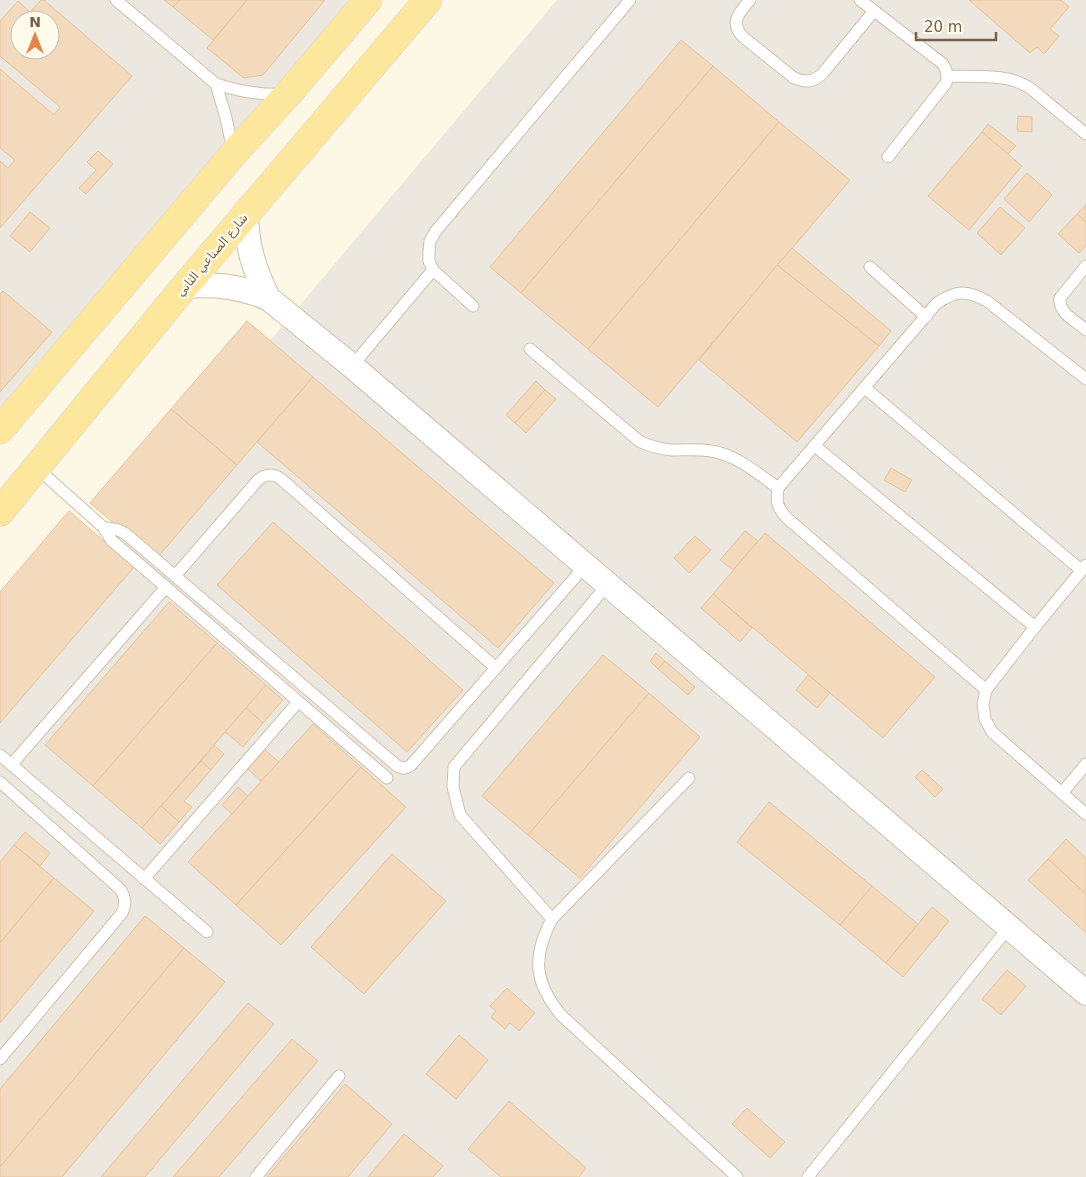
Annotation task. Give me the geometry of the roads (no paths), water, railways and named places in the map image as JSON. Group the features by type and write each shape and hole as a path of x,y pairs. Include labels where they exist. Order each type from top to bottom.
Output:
{"main road":[{"path":"0,430 234,153 288,94 368,0"},
{"name":"شارع الصناعي الثاني","path":"0,512 185,286 428,0"}],"street":[{"path":"246,215 247,232 254,266 268,298"},
{"path":"185,286 220,285 236,287 268,298 352,366 1086,993"}],"lane":[{"path":"116,0 216,84 252,93 269,95 288,94"},
{"path":"473,306 432,270 429,261 429,251 430,241 434,232 630,0"},
{"path":"750,0 737,17 736,25 738,32 794,78 810,82 817,79 823,73 874,11"},
{"path":"860,0 943,64 948,76 946,83 888,157"},
{"path":"948,76 1001,78 1021,83 1030,88 1086,134"},
{"path":"216,84 234,153"},
{"path":"1086,266 1060,298 1062,310 1086,330"},
{"path":"870,267 926,317"},
{"path":"352,366 432,270"},
{"path":"986,690 788,519 780,511 777,500 778,488 937,303 949,296 962,292 975,295 987,301 1086,379"},
{"path":"530,349 639,441 650,446 672,450 698,449 727,455 740,461 778,488"},
{"path":"864,388 1084,568 986,690 983,704 985,719 992,732 1086,814"},
{"path":"815,446 1035,627"},
{"path":"37,468 104,528 112,541 387,778"},
{"path":"175,576 258,480 270,474 282,479 496,668"},
{"path":"104,528 121,531 400,768 412,765 586,565"},
{"path":"552,919 460,815 453,787 454,767 608,584"},
{"path":"12,765 166,587"},
{"path":"144,879 298,702"},
{"path":"0,755 207,932"},
{"path":"1062,793 1086,764"},
{"path":"689,778 552,919 544,934 539,951 539,969 542,986 550,1002 561,1015 737,1177"},
{"path":"0,782 120,889 126,901 122,913 0,1059"},
{"path":"808,1177 1009,927"},
{"path":"256,1177 339,1076"}]}
